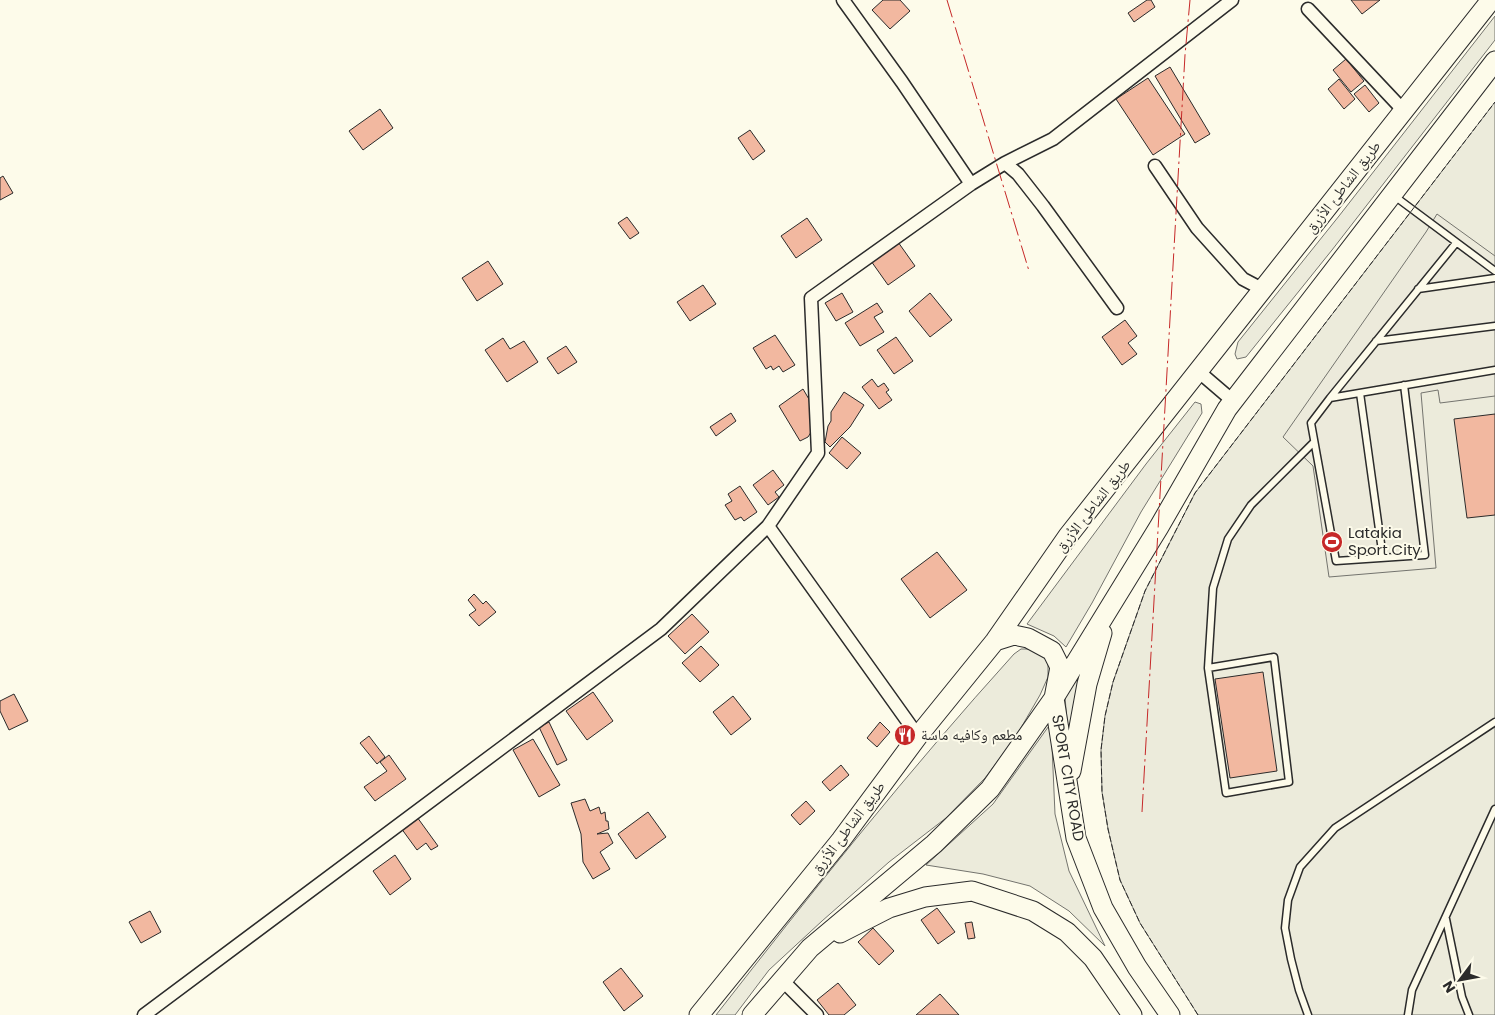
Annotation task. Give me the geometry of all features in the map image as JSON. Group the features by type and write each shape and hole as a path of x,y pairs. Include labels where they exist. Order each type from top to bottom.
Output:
{"main road":[{"name":"طريق الشاطئ الأزرق","path":"699,1015 841,840 918,736 995,641 1068,536 1491,0"},
{"path":"752,1015 810,948 934,844 990,789 1054,698 1159,527 1227,409 1495,61"},
{"path":"1068,787 1087,684 1111,605"},
{"path":"995,641 1014,635 1021,636 1052,651 1060,667 1054,698"},
{"name":"SPORT CITY ROAD","path":"1054,698 1076,838 1103,908 1137,967 1170,1015"},
{"path":"810,948 889,908 925,897 972,891 1033,911 1067,932 1094,958 1132,1015"}],"street":[{"path":"843,0 902,82 971,184"},
{"path":"144,1015 661,629 768,526 818,453 811,298 971,184 1005,163 1053,139 1232,0"},
{"path":"1308,8 1404,111"},
{"path":"1005,163 1018,174 1043,206 1116,308"},
{"path":"1155,166 1197,228 1243,279 1262,290"},
{"path":"1198,371 1233,401"},
{"path":"768,526 918,736"},
{"path":"782,980 817,1015"}],"lane":[{"path":"1392,194 1495,271"},
{"path":"1404,385 1425,554 1336,561 1311,423 1456,243"},
{"path":"1418,289 1495,278"},
{"path":"1376,341 1495,326"},
{"path":"1330,398 1495,370"},
{"path":"1360,393 1383,558"},
{"path":"1208,668 1274,656 1289,782 1226,793 1208,668 1212,588 1228,539 1251,505 1314,442"},
{"path":"1308,1015 1299,990 1285,928 1288,900 1300,867 1335,828 1495,722"},
{"path":"1408,1015 1412,990 1495,810"},
{"path":"1446,919 1462,997 1469,1015"}],"shaded area":[{"path":"1495,16 1495,40 1332,250 1246,357 1237,359 1235,354 1238,342"},
{"name":"Latakia Sport City","path":"1495,102 1495,1015 1198,1015 1140,923 1120,880 1108,829 1102,792 1101,750 1105,716 1113,682 1145,591 1195,493"},
{"path":"1437,214 1495,256 1495,396 1440,403 1438,390 1421,393 1436,568 1329,577 1313,466 1283,437"},
{"path":"1195,402 1201,404 1202,413 1141,512 1066,647 1054,636 1027,624 1146,464"},
{"path":"1021,649 1032,649 1043,655 1048,663 1048,677 1040,695 1015,738 985,778 946,818 889,862 769,970 735,1015 716,1015 899,787 975,698 1014,654"},
{"path":"1083,667 1069,745 1065,697"},
{"path":"1051,723 1055,814 1069,871 1105,946 1069,911 1030,886 983,874 926,865 993,804"}],"building":[{"path":"883,0 900,0 910,11 890,29 872,10"},
{"path":"1147,0 1151,0 1155,7 1134,22 1128,13"},
{"path":"1351,0 1380,0 1362,14"},
{"path":"1346,59 1364,81 1351,92 1333,70"},
{"path":"1170,67 1210,134 1195,143 1155,76"},
{"path":"1148,78 1185,134 1153,155 1116,99"},
{"path":"1339,79 1355,99 1344,109 1328,89"},
{"path":"1365,85 1379,103 1369,112 1354,94"},
{"path":"380,109 393,128 363,150 349,131"},
{"path":"750,130 765,151 753,160 738,138"},
{"path":"3,176 13,193 0,200 0,178"},
{"path":"627,217 639,233 630,239 618,223"},
{"path":"807,218 822,240 796,258 781,236"},
{"path":"898,242 915,266 888,285 871,261"},
{"path":"488,261 503,284 477,301 462,278"},
{"path":"703,285 716,304 690,321 677,302"},
{"path":"842,293 853,312 836,321 825,303"},
{"path":"930,293 952,320 930,337 909,311"},
{"path":"877,303 883,312 874,317 884,332 860,346 845,323"},
{"path":"1125,320 1137,336 1128,343 1137,354 1122,365 1102,337"},
{"path":"775,335 795,365 783,372 779,366 773,370 771,366 766,369 753,348"},
{"path":"896,337 913,361 894,374 877,350"},
{"path":"503,338 510,349 524,341 538,362 507,382 485,350"},
{"path":"566,346 577,362 558,374 547,358"},
{"path":"872,379 878,387 884,383 889,390 886,392 892,400 879,409 862,387"},
{"path":"803,389 813,406 815,426 808,437 800,441 779,406"},
{"path":"844,392 864,405 850,427 830,447 825,442 828,426 831,421 831,412"},
{"path":"731,413 736,421 716,436 710,427"},
{"path":"1495,414 1495,515 1467,518 1454,419"},
{"path":"842,437 861,453 847,469 829,453"},
{"path":"773,470 784,485 775,492 779,497 768,505 753,485"},
{"path":"740,486 757,512 744,521 741,517 735,520 725,505 732,501 728,494"},
{"path":"937,552 967,590 930,618 901,579"},
{"path":"474,594 483,604 486,601 496,612 479,626 469,615 476,610 468,600"},
{"path":"692,614 709,632 685,654 668,636"},
{"path":"701,646 719,665 700,682 682,663"},
{"path":"1263,672 1277,771 1230,778 1215,679"},
{"path":"593,692 613,721 587,740 566,711"},
{"path":"14,694 28,721 9,730 0,711 0,701"},
{"path":"733,696 751,719 731,735 713,712"},
{"path":"549,722 567,760 557,765 539,727"},
{"path":"880,722 890,732 877,747 867,738"},
{"path":"369,736 385,757 377,764 360,743"},
{"path":"533,739 560,785 539,797 513,750"},
{"path":"389,755 406,779 375,801 364,787 387,771 380,762"},
{"path":"841,765 849,775 830,791 822,782"},
{"path":"585,799 590,811 599,807 601,814 605,812 609,829 597,834 608,833 613,843 600,852 610,869 593,879 583,862 581,834 571,803"},
{"path":"806,801 815,811 800,825 791,815"},
{"path":"648,812 666,837 636,859 618,834"},
{"path":"417,817 438,846 431,850 426,843 417,850 401,828"},
{"path":"395,855 411,879 390,895 373,871"},
{"path":"937,908 955,932 938,944 921,920"},
{"path":"150,911 161,932 141,943 129,922"},
{"path":"972,922 975,938 968,939 965,923"},
{"path":"873,928 894,951 879,965 858,942"},
{"path":"621,968 643,996 624,1011 603,982"},
{"path":"838,983 856,1005 844,1015 829,1015 817,1000"},
{"path":"940,994 959,1015 916,1015"}],"fence":[{"path":"1198,1015 1140,923 1120,880 1108,829 1102,792 1101,750 1105,716 1113,682 1145,591 1195,493 1495,102"}],"power":[{"path":"947,0 1029,271"},
{"path":"1142,812 1185,55 1190,0"}],"place":[{"name":"Latakia Sport City","path":"1332,542"},
{"name":"مطعم وكافيه ماسة","path":"905,735"}]}
